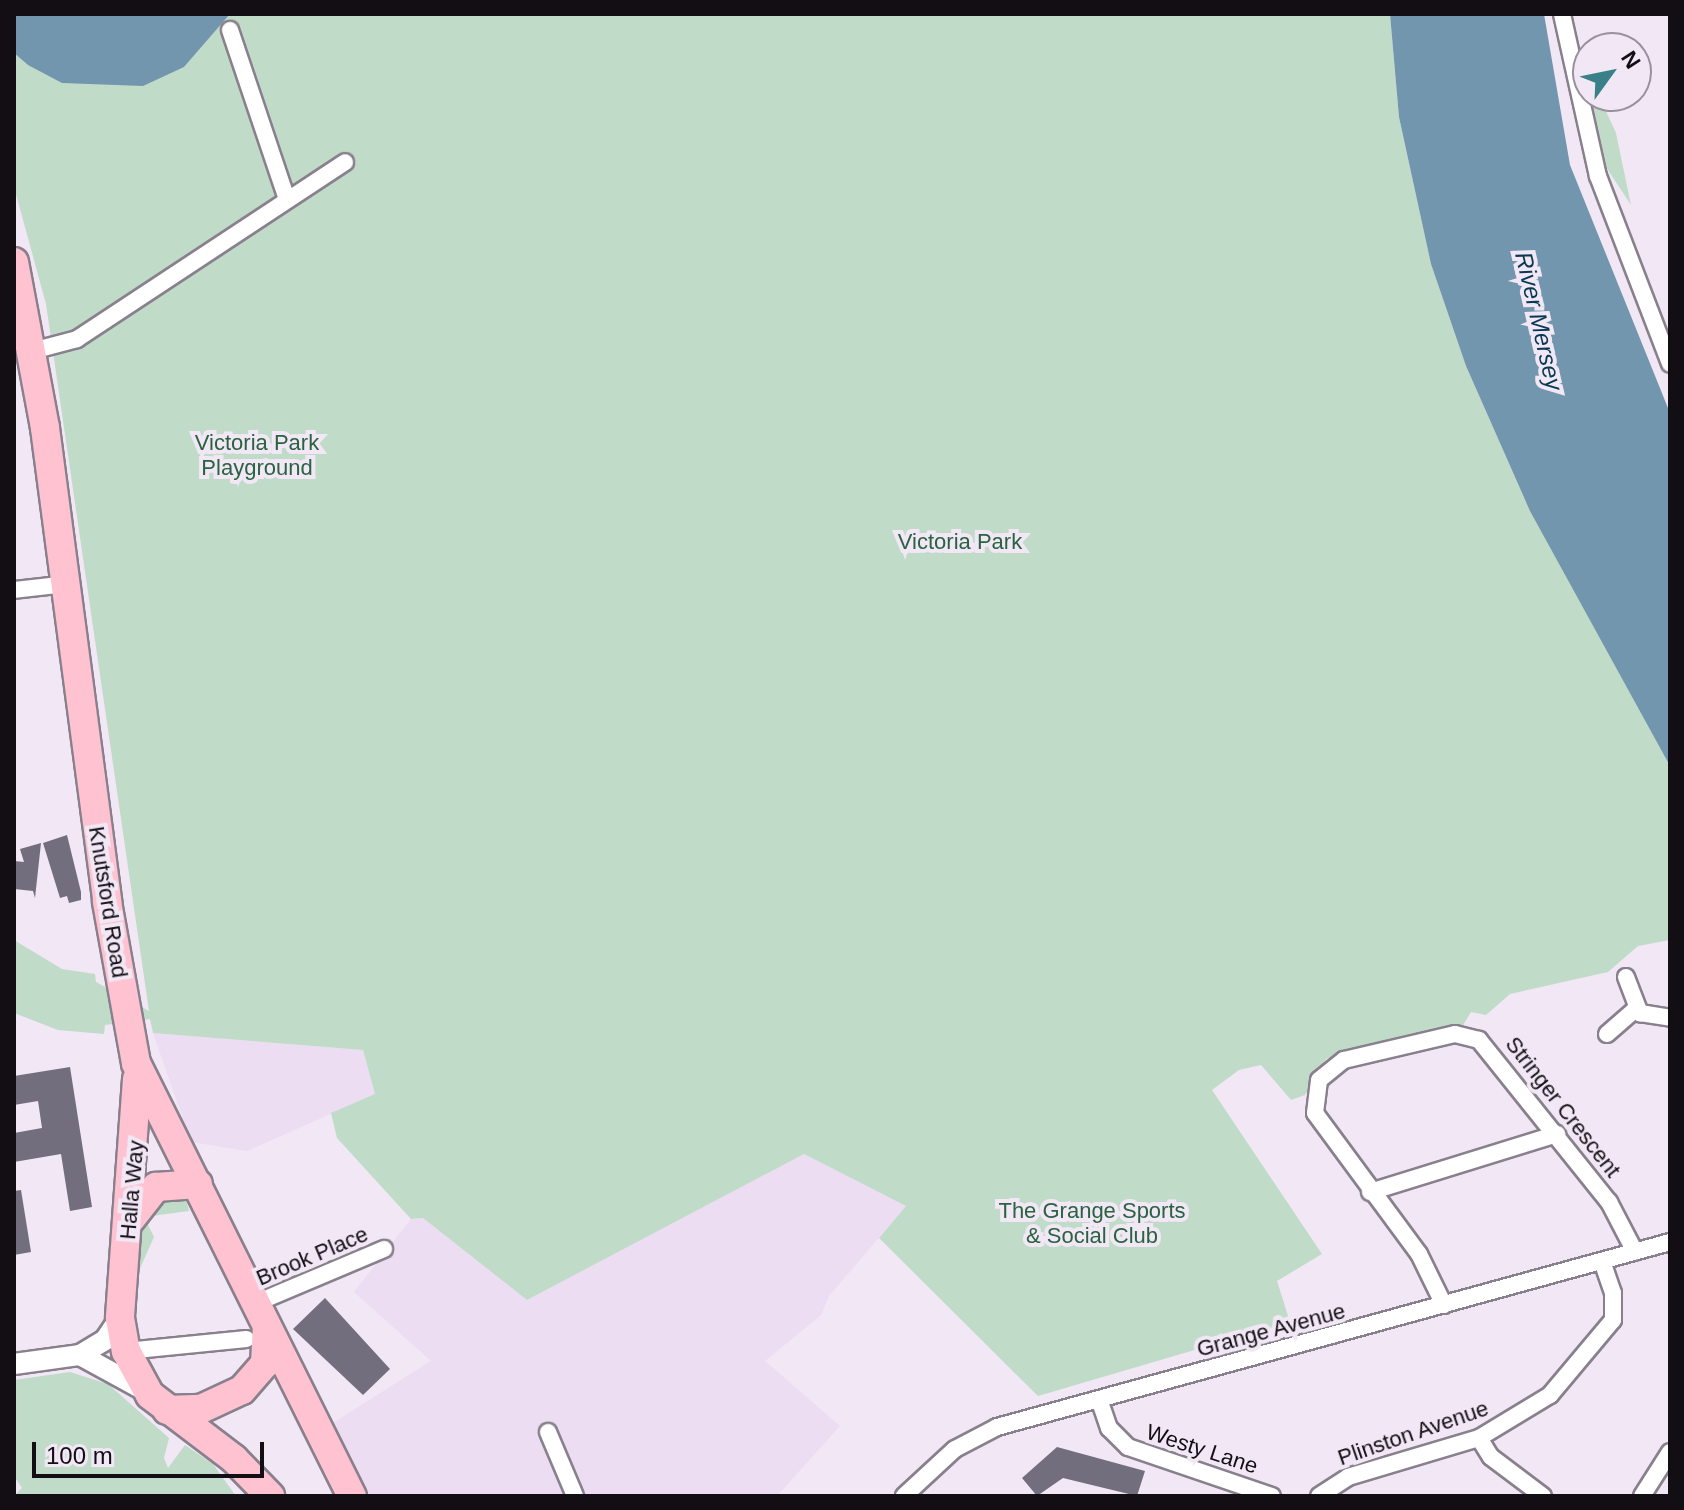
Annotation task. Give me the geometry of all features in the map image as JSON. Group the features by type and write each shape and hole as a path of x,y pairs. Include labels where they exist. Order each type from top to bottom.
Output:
{"highway":[{"name":"Knutsford Road","path":"14,262 32,351 67,584 120,983 136,1063 198,1184 257,1323 352,1496"},
{"name":"Halla Way","path":"126,1351 120,1318 130,1220 136,1063"},
{"path":"130,1220 156,1187 198,1184"},
{"path":"158,1403 201,1409 242,1390 265,1364 257,1323"},
{"path":"126,1351 158,1403 234,1459 270,1496"}],"street":[{"path":"1562,14 1598,176 1670,364"},
{"path":"230,30 286,196"},
{"path":"32,351 77,339 286,196 345,162"},
{"path":"14,590 67,584"},
{"path":"1626,977 1636,1009 1647,1017 1670,1018"},
{"path":"1607,1034 1636,1009"},
{"name":"Stringer Crescent","path":"1444,1305 1419,1254 1370,1192 1313,1105 1323,1074 1344,1060 1455,1034 1474,1036 1502,1061 1609,1202 1635,1252"},
{"path":"1370,1192 1557,1134"},
{"name":"Grange Avenue","path":"904,1496 955,1449 984,1432 1670,1242"},
{"name":"Brook Place","path":"126,1351 257,1323 384,1249"},
{"name":"Plinston Avenue","path":"1319,1496 1348,1477 1479,1438 1550,1395 1606,1332 1614,1303 1602,1261"},
{"path":"14,1364 80,1355 105,1340 120,1318"},
{"path":"80,1355 158,1403"},
{"name":"Westy Lane","path":"1099,1399 1109,1428 1128,1447 1272,1496"},
{"path":"548,1432 575,1496"},
{"path":"1479,1438 1491,1457 1543,1496"},
{"path":"1642,1496 1670,1452"}],"shaded area":[{"path":"153,1033 363,1050 375,1094 247,1151 191,1142"},
{"path":"804,1154 906,1206 829,1296 821,1315 765,1361 840,1426 777,1496 357,1496 320,1431 431,1361 354,1292 411,1219 423,1218 527,1300"}],"green space":[{"name":"Victoria Park","path":"230,14 1390,14 1399,117 1431,264 1466,366 1525,500 1670,766 1670,940 1638,946 1608,972 1510,994 1486,1015 1471,1012 1462,1027 1326,1059 1305,1095 1291,1100 1261,1065 1239,1070 1212,1090 1322,1254 1277,1281 1290,1322 1038,1396 879,1238 906,1206 804,1154 527,1300 423,1218 411,1219 337,1138 331,1113 375,1094 363,1050 153,1033 150,1019 105,1025 104,1034 58,1030 14,1013 14,940 62,969 95,974 96,982 149,1011 46,304 14,187 14,53 28,65 184,67"},
{"path":"1590,112 1606,112 1616,133 1631,205 1602,161"},
{"path":"185,1195 189,1211 144,1217 154,1237 137,1275 138,1224 152,1200"},
{"path":"70,1372 108,1384 169,1438 164,1458 168,1468 185,1445 213,1464 236,1496 14,1496 22,1488 14,1476 14,1380"}],"water":[{"path":"14,14 230,14 184,67 143,86 62,83 28,65 14,53"},
{"name":"River Mersey","path":"1390,14 1544,14 1570,165 1670,413 1670,766 1530,511 1466,366 1431,264 1399,117"}],"building":[{"path":"67,835 81,892 81,900 69,903 67,896 60,898 43,843"},
{"path":"41,843 35,898 33,891 14,889 14,861 24,862 20,849"},
{"path":"70,1067 92,1207 70,1211 61,1154 14,1162 14,1133 42,1128 38,1101 14,1105 14,1076"},
{"path":"21,1190 31,1252 14,1255 14,1191"},
{"path":"325,1298 390,1369 363,1395 293,1329"},
{"path":"1057,1447 1145,1471 1137,1496 1063,1478 1037,1496 1022,1478"}],"park label":[{"name":"Victoria Park Playground","path":"257,454"},
{"name":"The Grange Sports & Social Club","path":"1092,1222"}]}
